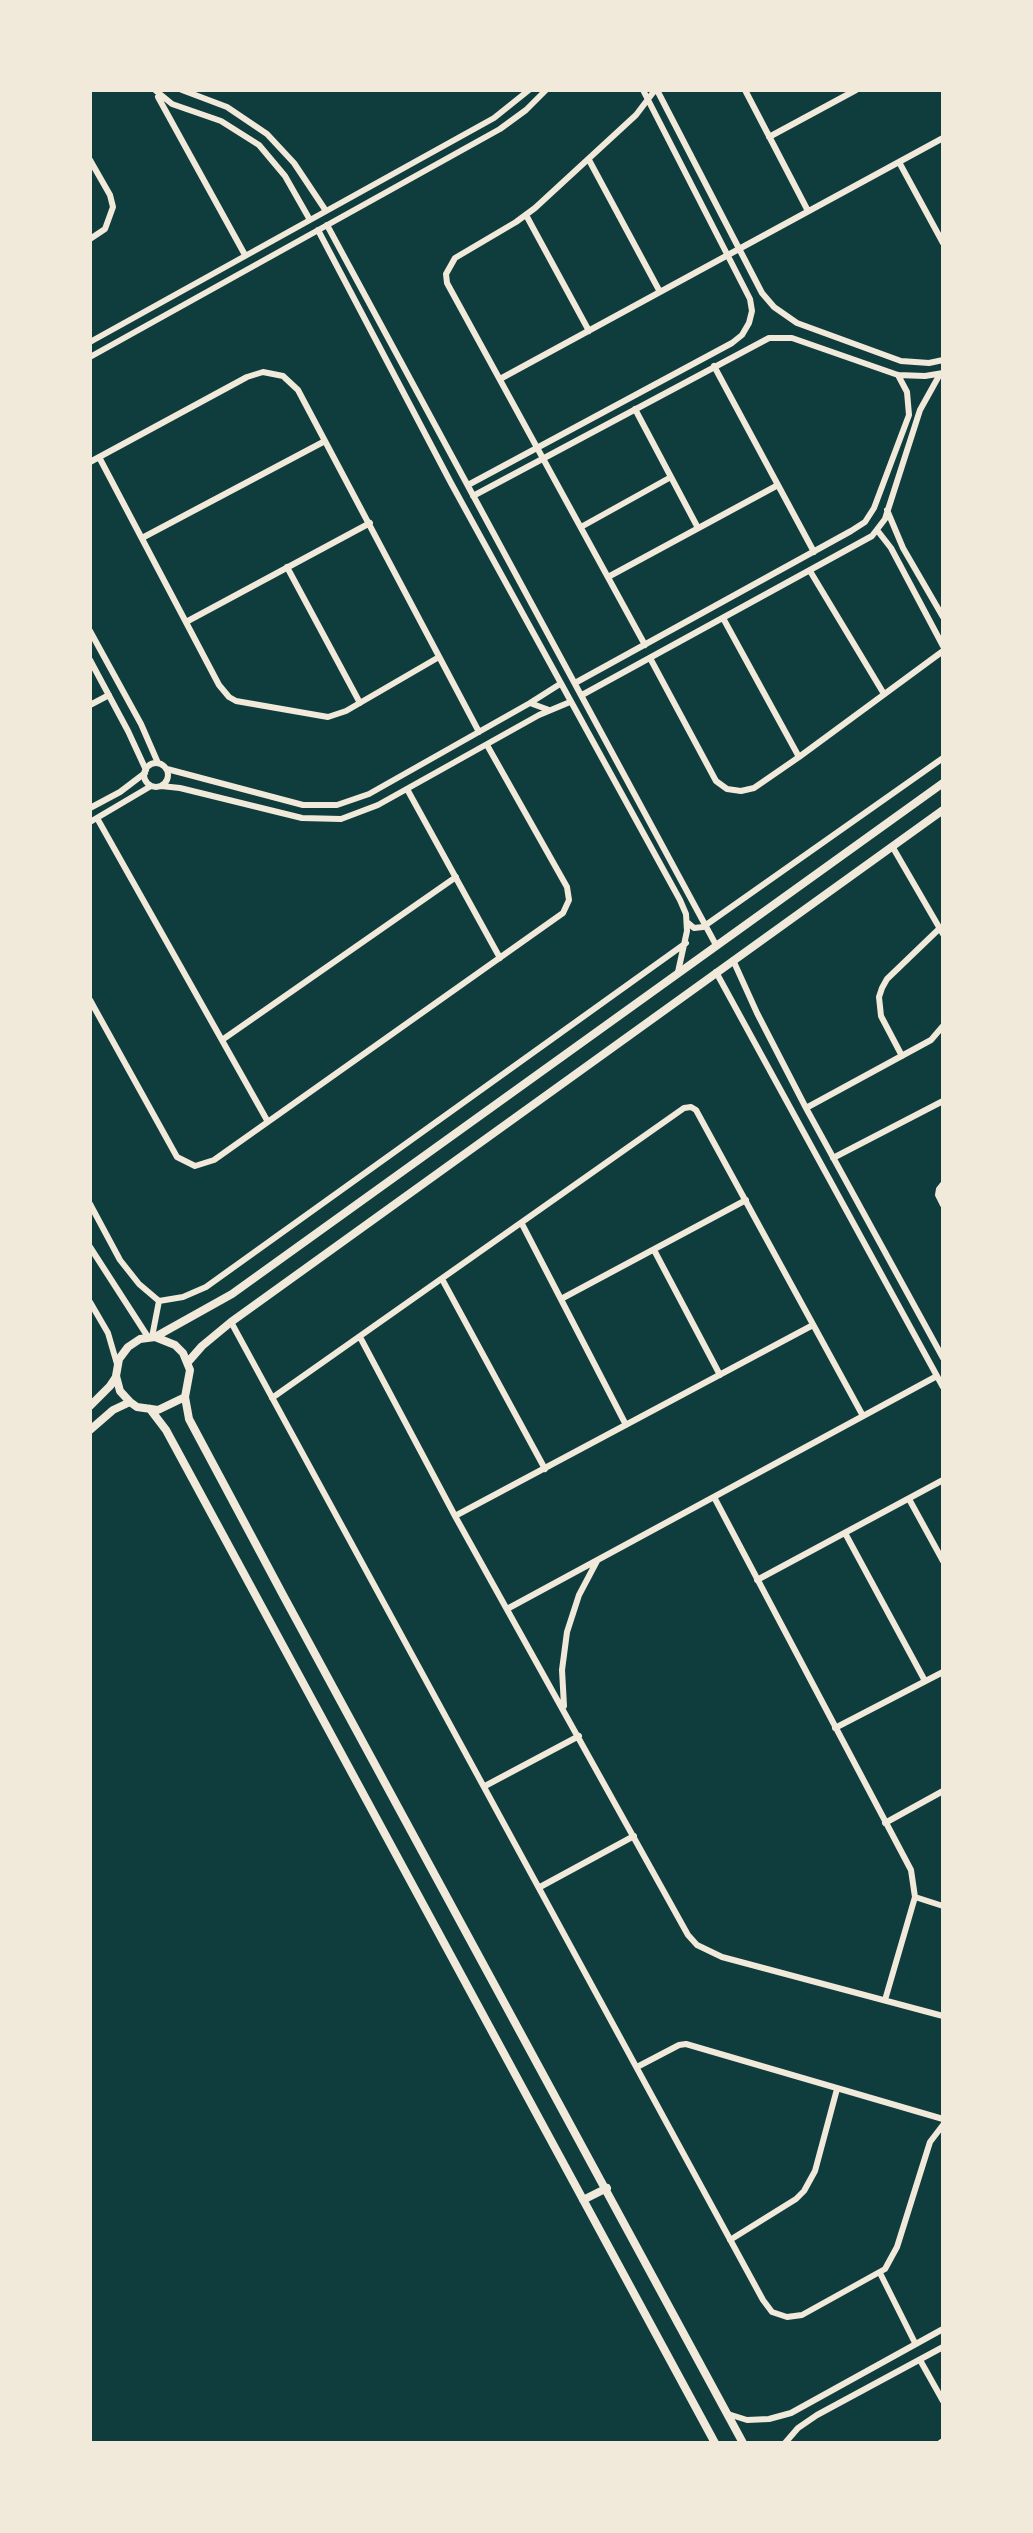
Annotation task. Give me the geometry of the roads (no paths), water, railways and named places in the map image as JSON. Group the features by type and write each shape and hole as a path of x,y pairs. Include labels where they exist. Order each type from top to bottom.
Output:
{"street":[{"path":"155,90 172,104 221,121 259,145 285,176 310,220"},
{"path":"155,90 245,255"},
{"path":"182,90 227,107 267,134 294,163 326,211"},
{"path":"90,342 494,118 529,90"},
{"path":"90,357 500,129 546,90"},
{"path":"468,485 742,335 751,317 752,305 643,90"},
{"path":"645,645 447,283 446,274 455,258 526,215 589,160 656,90 762,293 774,307 788,318 901,361 929,363 943,360"},
{"path":"745,90 808,211"},
{"path":"769,137 856,90"},
{"path":"500,379 943,138"},
{"path":"90,160 108,189 113,207 105,229 90,239"},
{"path":"589,160 660,292"},
{"path":"899,162 943,243"},
{"path":"526,215 589,331"},
{"path":"327,225 716,945"},
{"path":"318,230 508,588 680,900 687,922 686,943 677,974"},
{"path":"473,496 759,342 781,337 803,341 898,375 942,374"},
{"path":"714,366 814,552"},
{"path":"90,462 247,377 263,372 283,376 291,382 325,441 479,732"},
{"path":"582,695 866,540 877,530 887,510 920,410 942,374"},
{"path":"575,683 858,527 874,508 909,415 907,392 898,375"},
{"path":"635,409 698,528"},
{"path":"142,538 325,441"},
{"path":"99,457 219,685 236,701 319,717 337,715 439,657"},
{"path":"581,527 671,477"},
{"path":"608,577 778,485"},
{"path":"887,510 894,530 943,617"},
{"path":"186,622 370,523"},
{"path":"650,658 716,781 734,791 748,790 799,757 943,648 891,548 877,530"},
{"path":"287,567 360,703"},
{"path":"810,571 884,694"},
{"path":"508,588 520,581"},
{"path":"912,587 923,582"},
{"path":"723,618 799,757"},
{"path":"90,631 141,724 158,763 167,769 303,805 337,805 369,794 560,684"},
{"path":"90,660 151,786"},
{"path":"90,705 109,695"},
{"path":"268,1122 93,820 151,786 180,788 302,818 328,820 366,811 549,710 570,702"},
{"path":"530,703 549,710"},
{"path":"90,1000 177,1157 195,1166 208,1164 563,913 569,900 567,887 487,745"},
{"path":"687,922 694,928 706,925 943,758"},
{"path":"90,808 120,792 151,765 158,763"},
{"path":"161,786 167,779 167,769"},
{"path":"612,779 624,773"},
{"path":"90,1406 110,1386 128,1347 232,1294 943,783"},
{"path":"407,789 500,958"},
{"path":"188,1362 231,1322 943,810"},
{"path":"892,846 941,931 887,979 879,997 881,1016 902,1056"},
{"path":"222,1040 456,877"},
{"path":"90,1204 128,1271 149,1295 159,1301 173,1301 206,1287 686,943"},
{"path":"733,960 806,1108 943,1358"},
{"path":"716,972 943,1387"},
{"path":"744,1020 757,1013"},
{"path":"806,1108 931,1040 943,1026"},
{"path":"833,1158 943,1101"},
{"path":"272,1398 687,1107 696,1110 863,1416"},
{"path":"943,1184 938,1195 943,1205"},
{"path":"561,1299 746,1200"},
{"path":"522,1224 626,1425"},
{"path":"90,1247 93,1261 151,1337 175,1345 188,1362 185,1397 189,1419 743,2443"},
{"path":"654,1250 720,1375"},
{"path":"442,1279 545,1469"},
{"path":"151,1337 159,1301"},
{"path":"90,1302 108,1333 120,1391 130,1402 137,1407 158,1410 185,1397"},
{"path":"231,1322 767,2306 772,2312 787,2317 802,2315 880,2273 897,2247 930,2142 943,2122 686,2044 637,2067"},
{"path":"455,1516 813,1325"},
{"path":"360,1337 455,1516 688,1935 697,1945 722,1957 943,2016"},
{"path":"507,1609 937,1376"},
{"path":"90,1430 113,1410 130,1402"},
{"path":"150,1409 166,1430 715,2443"},
{"path":"757,1580 943,1480"},
{"path":"714,1497 911,1870 915,1897 885,2000"},
{"path":"909,1499 943,1561"},
{"path":"845,1533 925,1681"},
{"path":"564,1709 562,1670 567,1632 579,1595 597,1561"},
{"path":"835,1728 943,1672"},
{"path":"485,1786 579,1736"},
{"path":"885,1823 943,1791"},
{"path":"540,1887 634,1836"},
{"path":"915,1897 939,1904 943,1899"},
{"path":"730,2240 804,2191 815,2171 837,2089"},
{"path":"583,2200 607,2188"},
{"path":"880,2273 915,2343"},
{"path":"728,2414 747,2420 769,2419 791,2413 943,2329"},
{"path":"785,2443 798,2428 817,2415 943,2347"},
{"path":"920,2360 943,2401"},
{"path":"810,2403 817,2415"}]}
